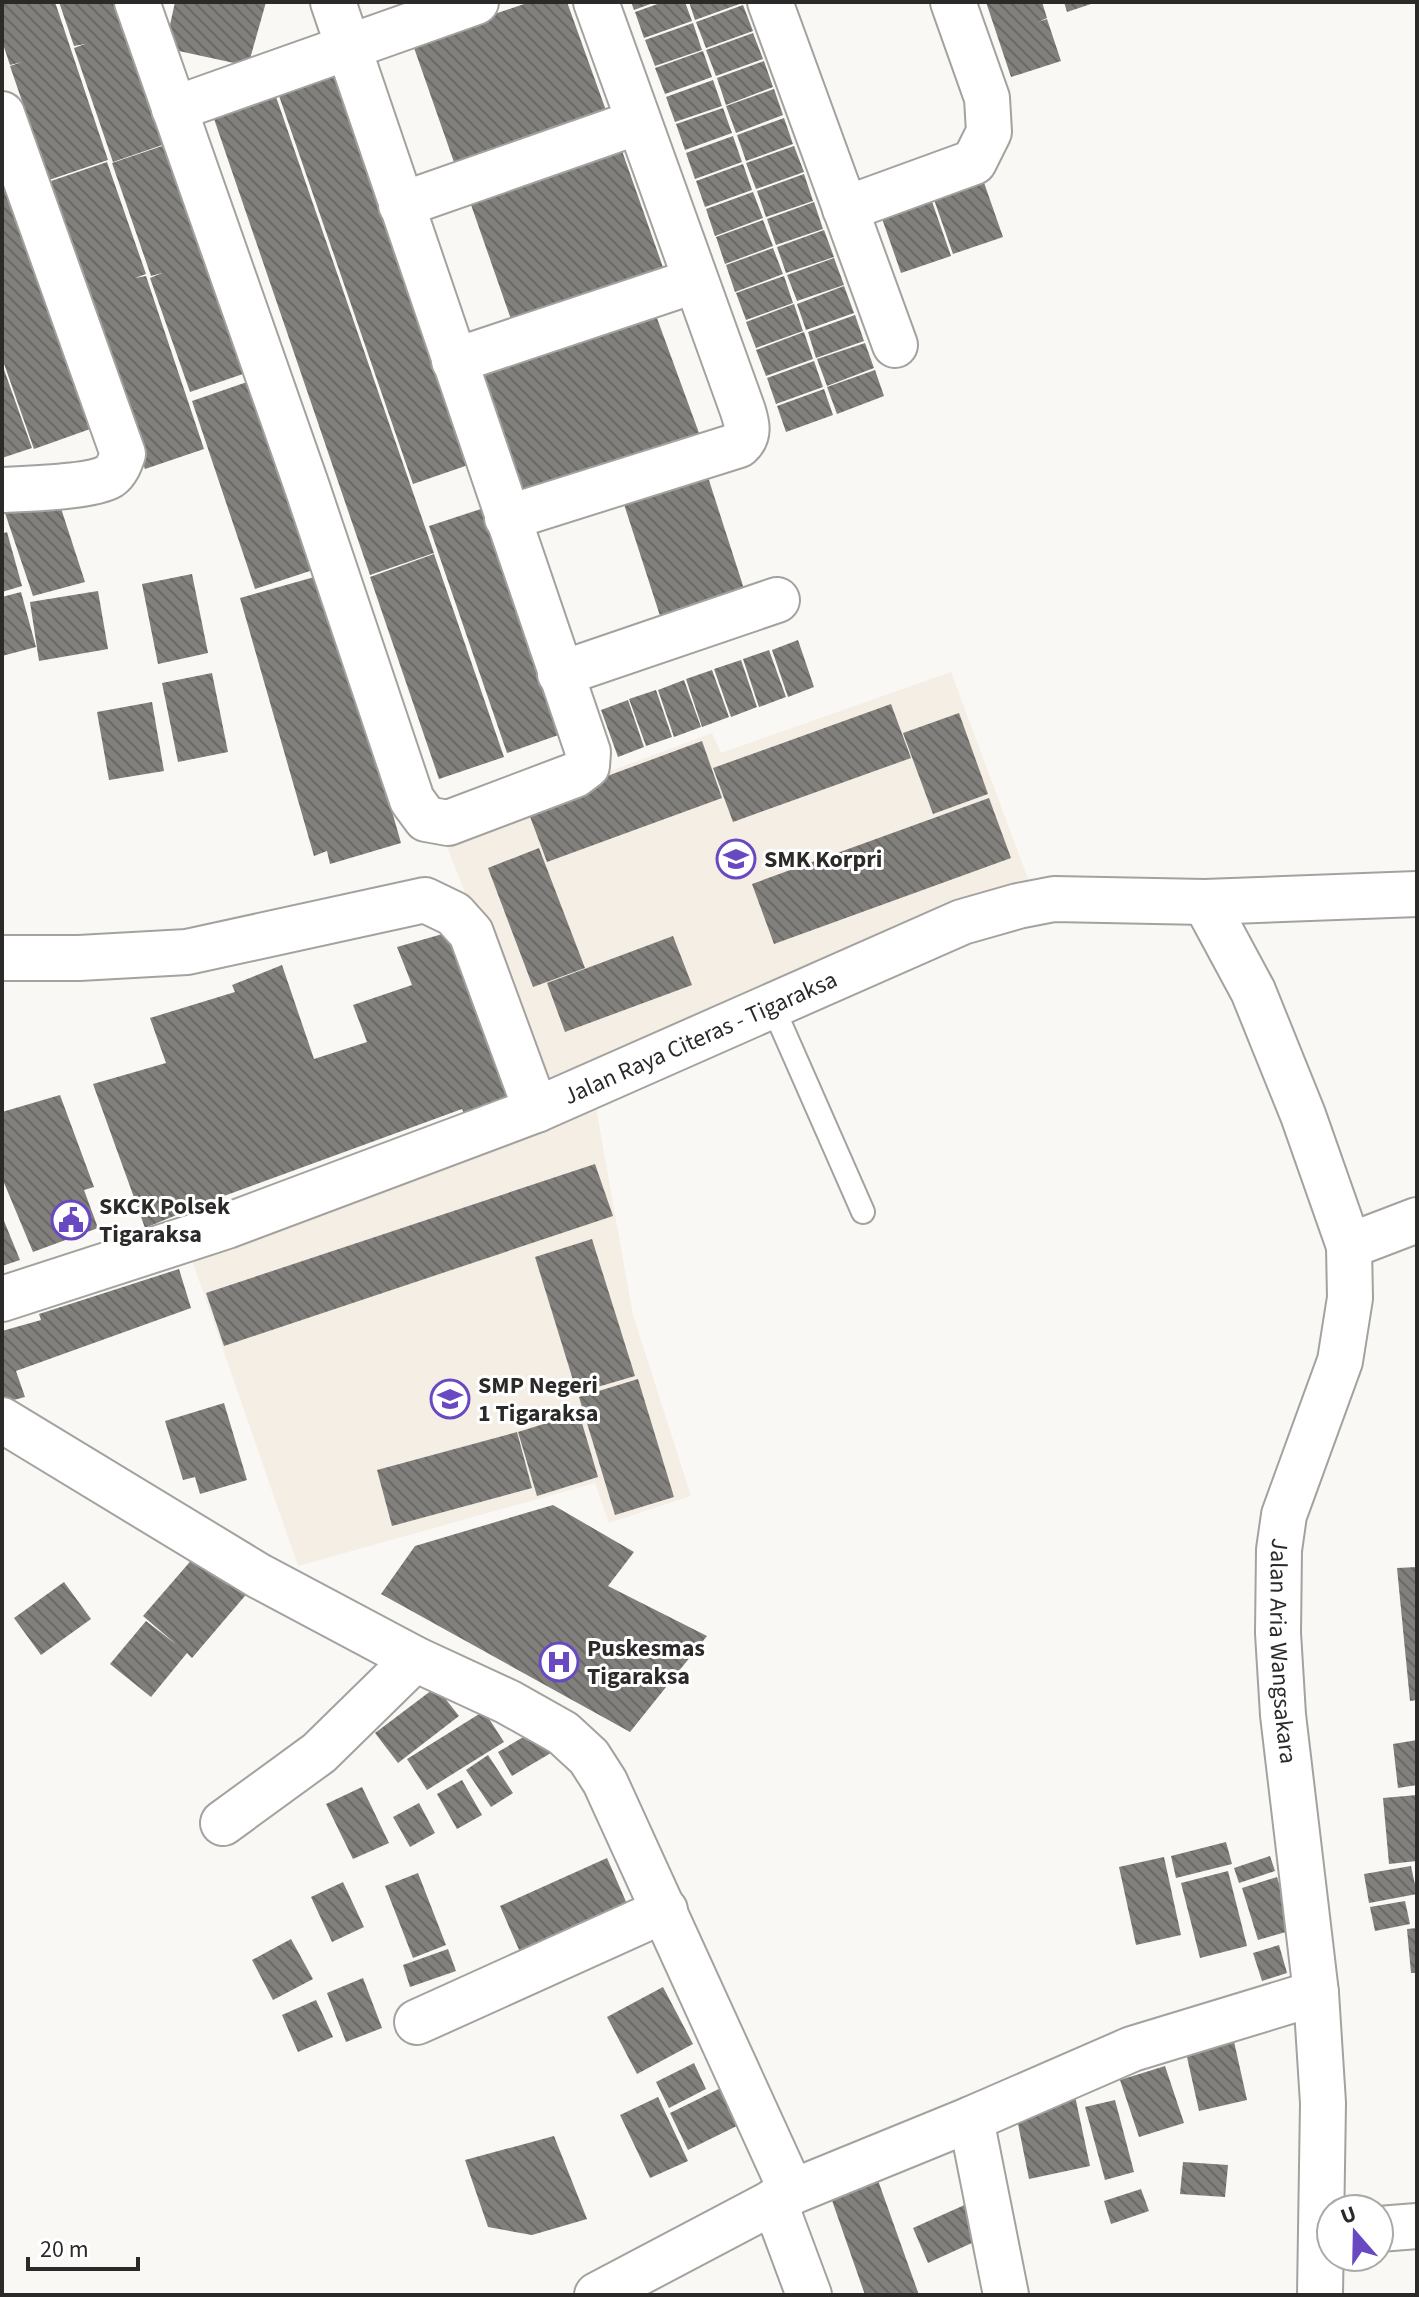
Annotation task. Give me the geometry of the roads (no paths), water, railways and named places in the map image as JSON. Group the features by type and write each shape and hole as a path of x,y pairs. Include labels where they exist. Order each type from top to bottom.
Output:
{"street":[{"path":"137,2 307,487 412,800 426,819 448,823 575,775 587,766 588,752 333,2"},
{"path":"174,109 476,2"},
{"path":"507,518 739,445 744,440 747,424 596,2"},
{"path":"770,2 895,345"},
{"path":"845,209 974,162 989,132 987,98 953,2"},
{"path":"2,114 123,454 110,476 94,481 2,490"},
{"path":"401,205 638,122"},
{"path":"454,361 694,281"},
{"path":"560,674 777,600"},
{"name":"Jalan Raya Citeras - Tigaraksa","path":"2,1299 227,1226 536,1110 962,922 1054,899 1205,902 1417,894"},
{"path":"2,958 79,958 187,952 425,900 454,914 471,933 536,1110"},
{"name":"Jalan Aria Wangsakara","path":"1205,902 1253,991 1303,1115 1349,1246 1350,1298 1340,1361 1284,1515 1279,1550 1278,1633 1283,1715 1316,1993 1326,2193"},
{"path":"1349,1246 1417,1220"},
{"path":"2,1420 259,1576 563,1733 589,1757 605,1782 665,1910 783,2196 809,2295"},
{"path":"223,1823 319,1753 415,1659"},
{"path":"417,2022 665,1910"},
{"path":"597,2295 783,2196 1132,2049 1316,1993"},
{"path":"971,2119 1006,2295"},
{"path":"1395,2228 1417,2226"},
{"name":"Jalan Aria Wangsakara","path":"1320,2295 1322,2273"}],"lane":[{"path":"772,1005 863,1212"}],"place":[{"name":"SMK Korpri","path":"736,859"},
{"name":"SKCK Polsek Tigaraksa","path":"71,1220"},
{"name":"SMP Negeri 1 Tigaraksa","path":"450,1399"},
{"name":"Puskesmas Tigaraksa","path":"559,1662"}]}
